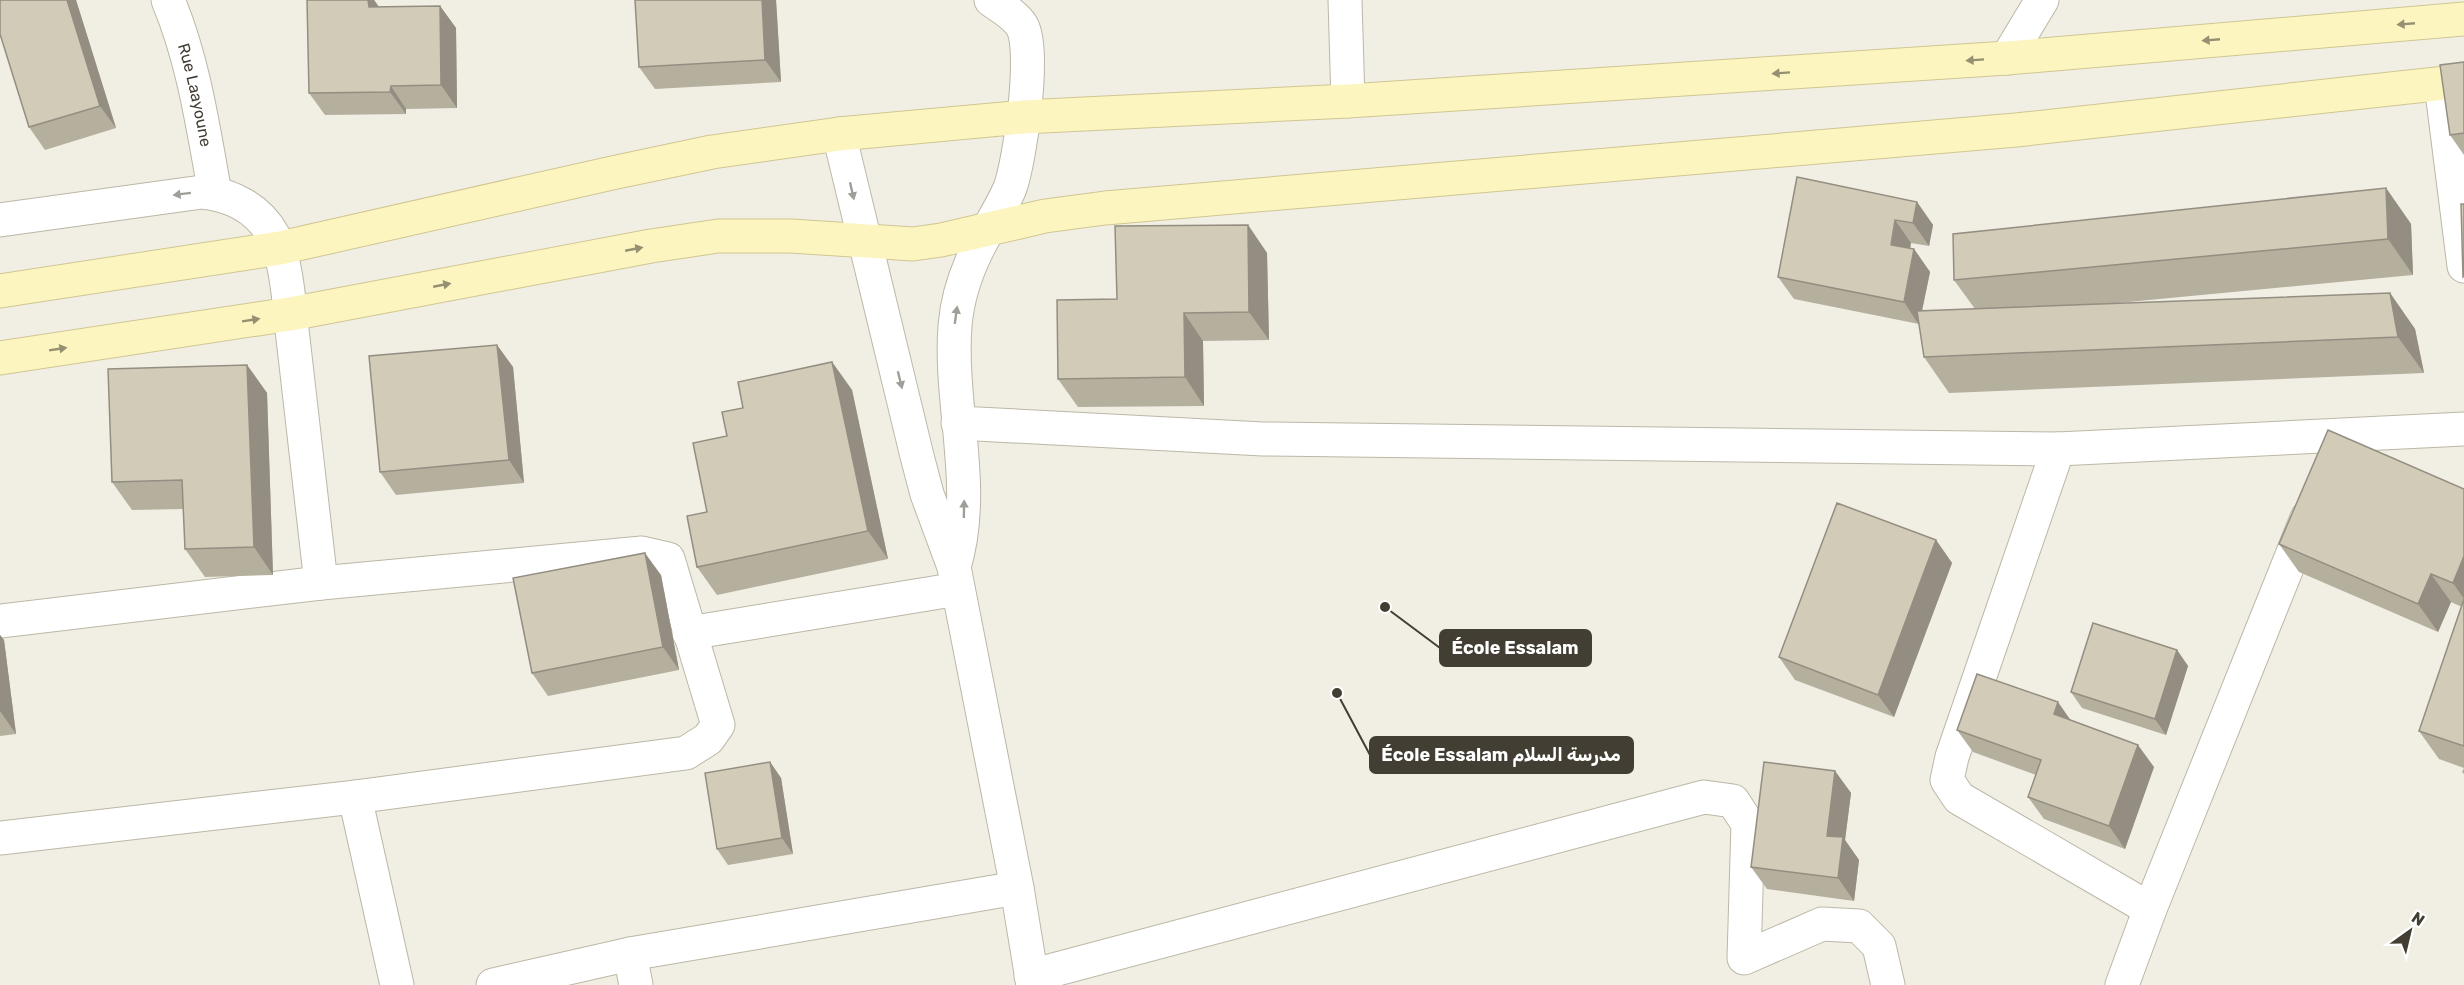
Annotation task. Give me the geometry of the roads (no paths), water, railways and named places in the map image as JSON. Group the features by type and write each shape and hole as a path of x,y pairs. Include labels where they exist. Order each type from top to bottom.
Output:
{"street":[{"name":"Rue Laayoune","path":"168,0 190,61 215,193"},
{"path":"956,578 963,526 964,484 958,423 955,327 958,305 970,265 1010,187 1018,156 1028,52 1022,26 991,0"},
{"path":"1345,0 1348,101"},
{"path":"2007,58 2042,0"},
{"path":"0,291 280,248 612,172 712,152 839,134 1023,117 1348,101 2007,58 2464,19"},
{"path":"0,358 290,314 651,246 718,236 791,236 913,244 941,240 1045,216 1105,208 2016,130 2453,82 2464,266"},
{"path":"839,134 925,484 956,578 1017,888 1032,981 1704,797 1733,801 1748,824 1745,972"},
{"path":"0,220 189,193 215,193 241,202 254,211 273,234 280,248 290,314 321,583"},
{"path":"958,423 1263,439 2058,449 2464,429"},
{"path":"2121,985 2340,435"},
{"path":"2058,449 1952,757 1947,780 1959,798 2150,909"},
{"path":"0,621 321,583 642,553 668,559 688,633 718,725 708,739 686,753 355,796 0,838"},
{"path":"688,633 956,578"},
{"path":"355,796 397,985"},
{"path":"493,985 633,970 1017,888"},
{"path":"1745,972 1822,924 1859,926 1879,946 1888,985"}],"place":[{"name":"École Essalam","path":"1385,607"},
{"name":"École Essalam مدرسة السلام","path":"1337,693"}]}
